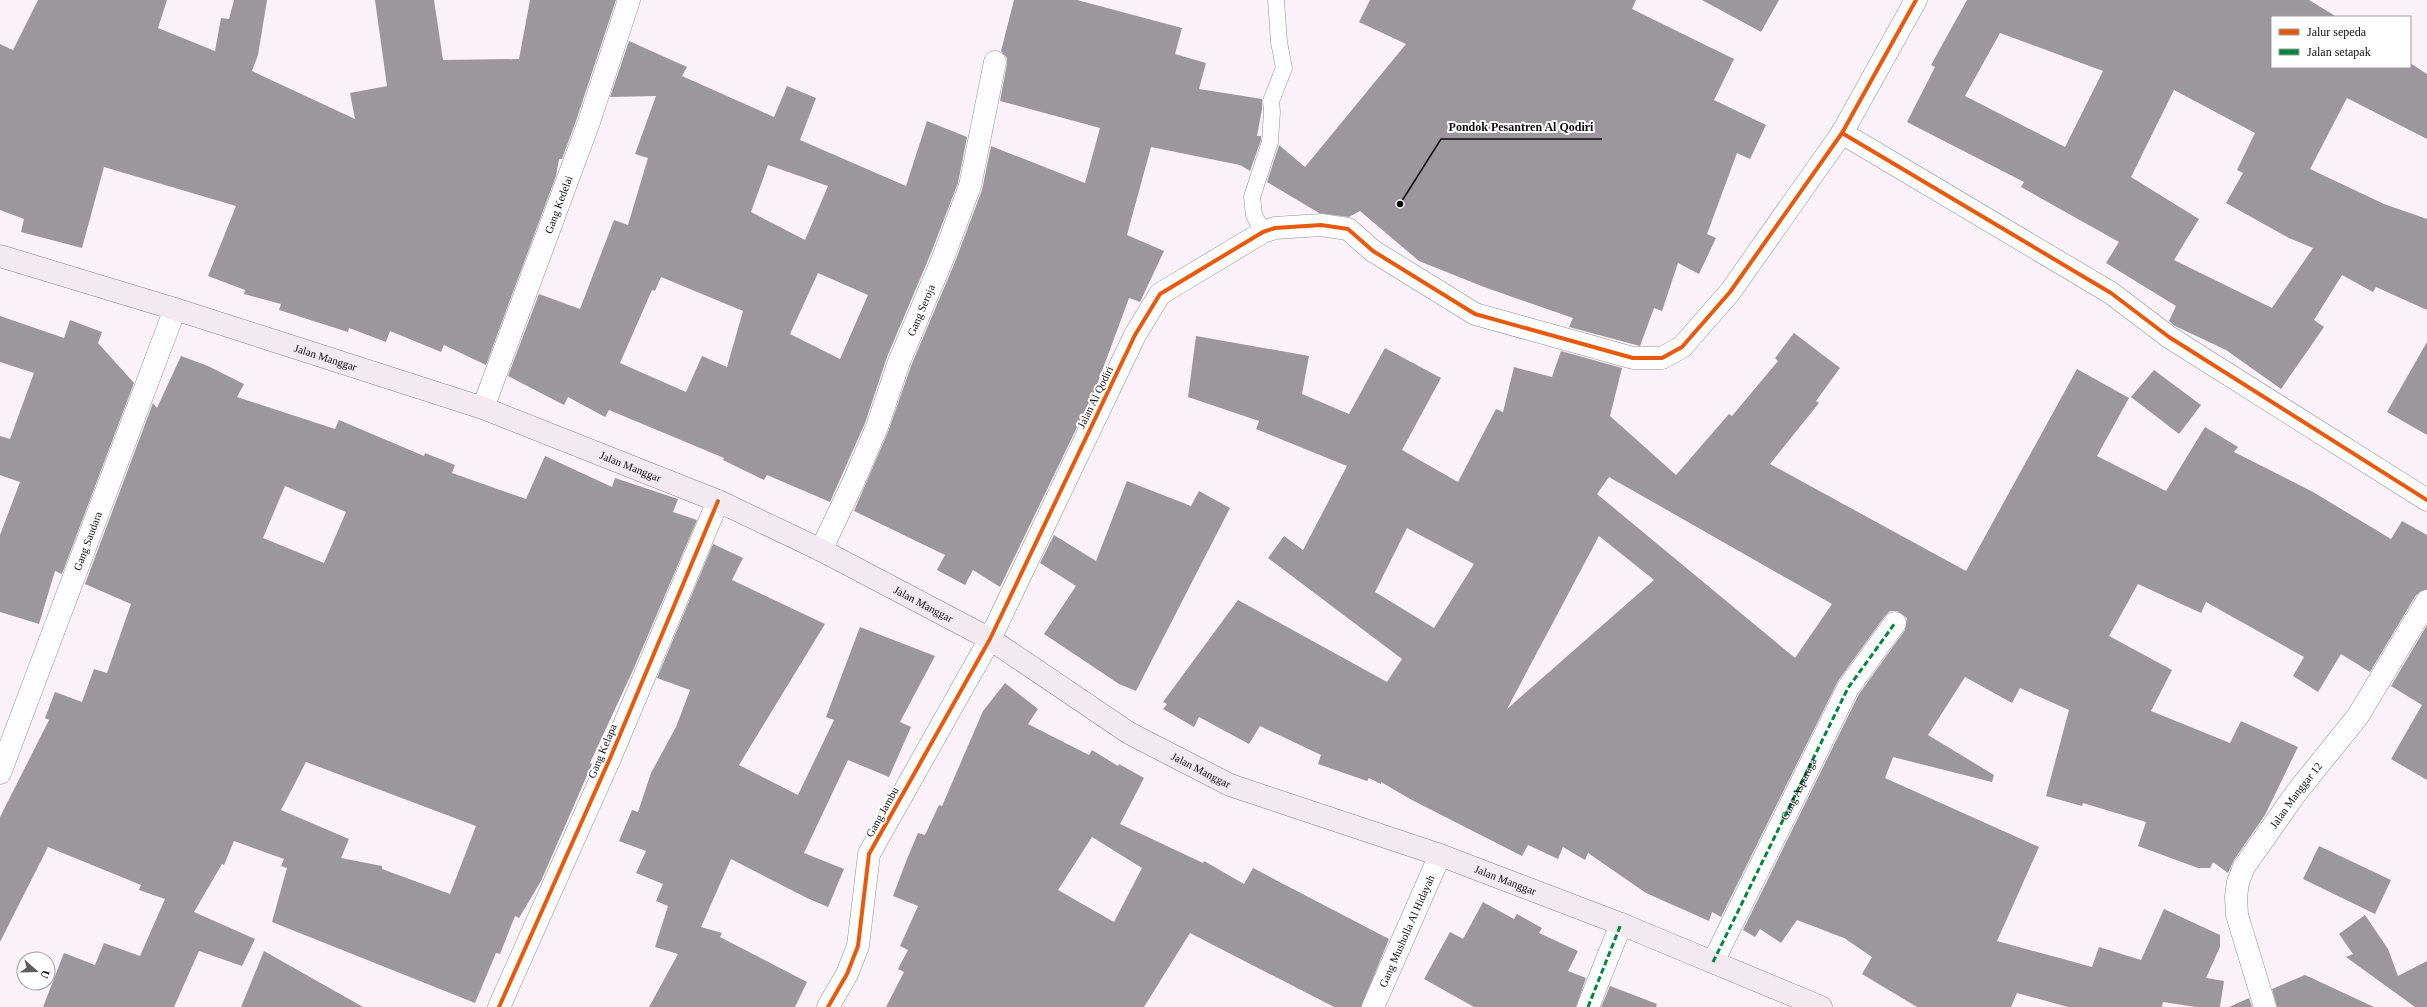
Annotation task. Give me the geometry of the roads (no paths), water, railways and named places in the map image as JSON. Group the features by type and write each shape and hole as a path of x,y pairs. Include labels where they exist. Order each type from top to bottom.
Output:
{"main road":[{"name":"Jalan Manggar","path":"0,256 175,309 484,408 718,501 820,550 990,639 1129,733 1230,785 1440,855 1621,924 1821,1007"}],"street":[{"name":"Gang Kedelai","path":"484,408 589,122 629,0"},
{"name":"Jalan Al Qodiri","path":"990,639 1135,335 1160,294 1263,232 1284,227 1321,225 1348,229 1373,251 1475,314 1633,358 1662,358 1682,347 1730,292 1842,132 1916,0"},
{"name":"Gang Seroja","path":"820,550 853,483 877,427 899,362 943,258 970,186 995,62"},
{"path":"1842,132 2111,293 2169,337 2427,500"},
{"name":"Gang Saudara","path":"0,773 175,309"},
{"name":"Gang Kelapa","path":"499,1007 611,756 718,501"},
{"name":"Jalan Manggar 12","path":"2265,1007 2237,915 2236,897 2238,882 2244,867 2296,793 2358,716 2427,601"},
{"name":"Gang Asparaga","path":"1713,962 1848,688 1895,623"},
{"name":"Gang Jambu","path":"828,1007 847,974 858,946 869,854 990,639"},
{"name":"Gang Musholla Al Hidayah","path":"1373,1007 1440,855"},
{"path":"1588,1007 1621,924"}],"lane":[{"path":"1263,232 1254,215 1252,197 1270,142 1272,112 1271,101 1284,68 1279,42 1276,0"}],"place":[{"name":"Pondok Pesantren Al Qodiri","path":"1400,204"}]}
